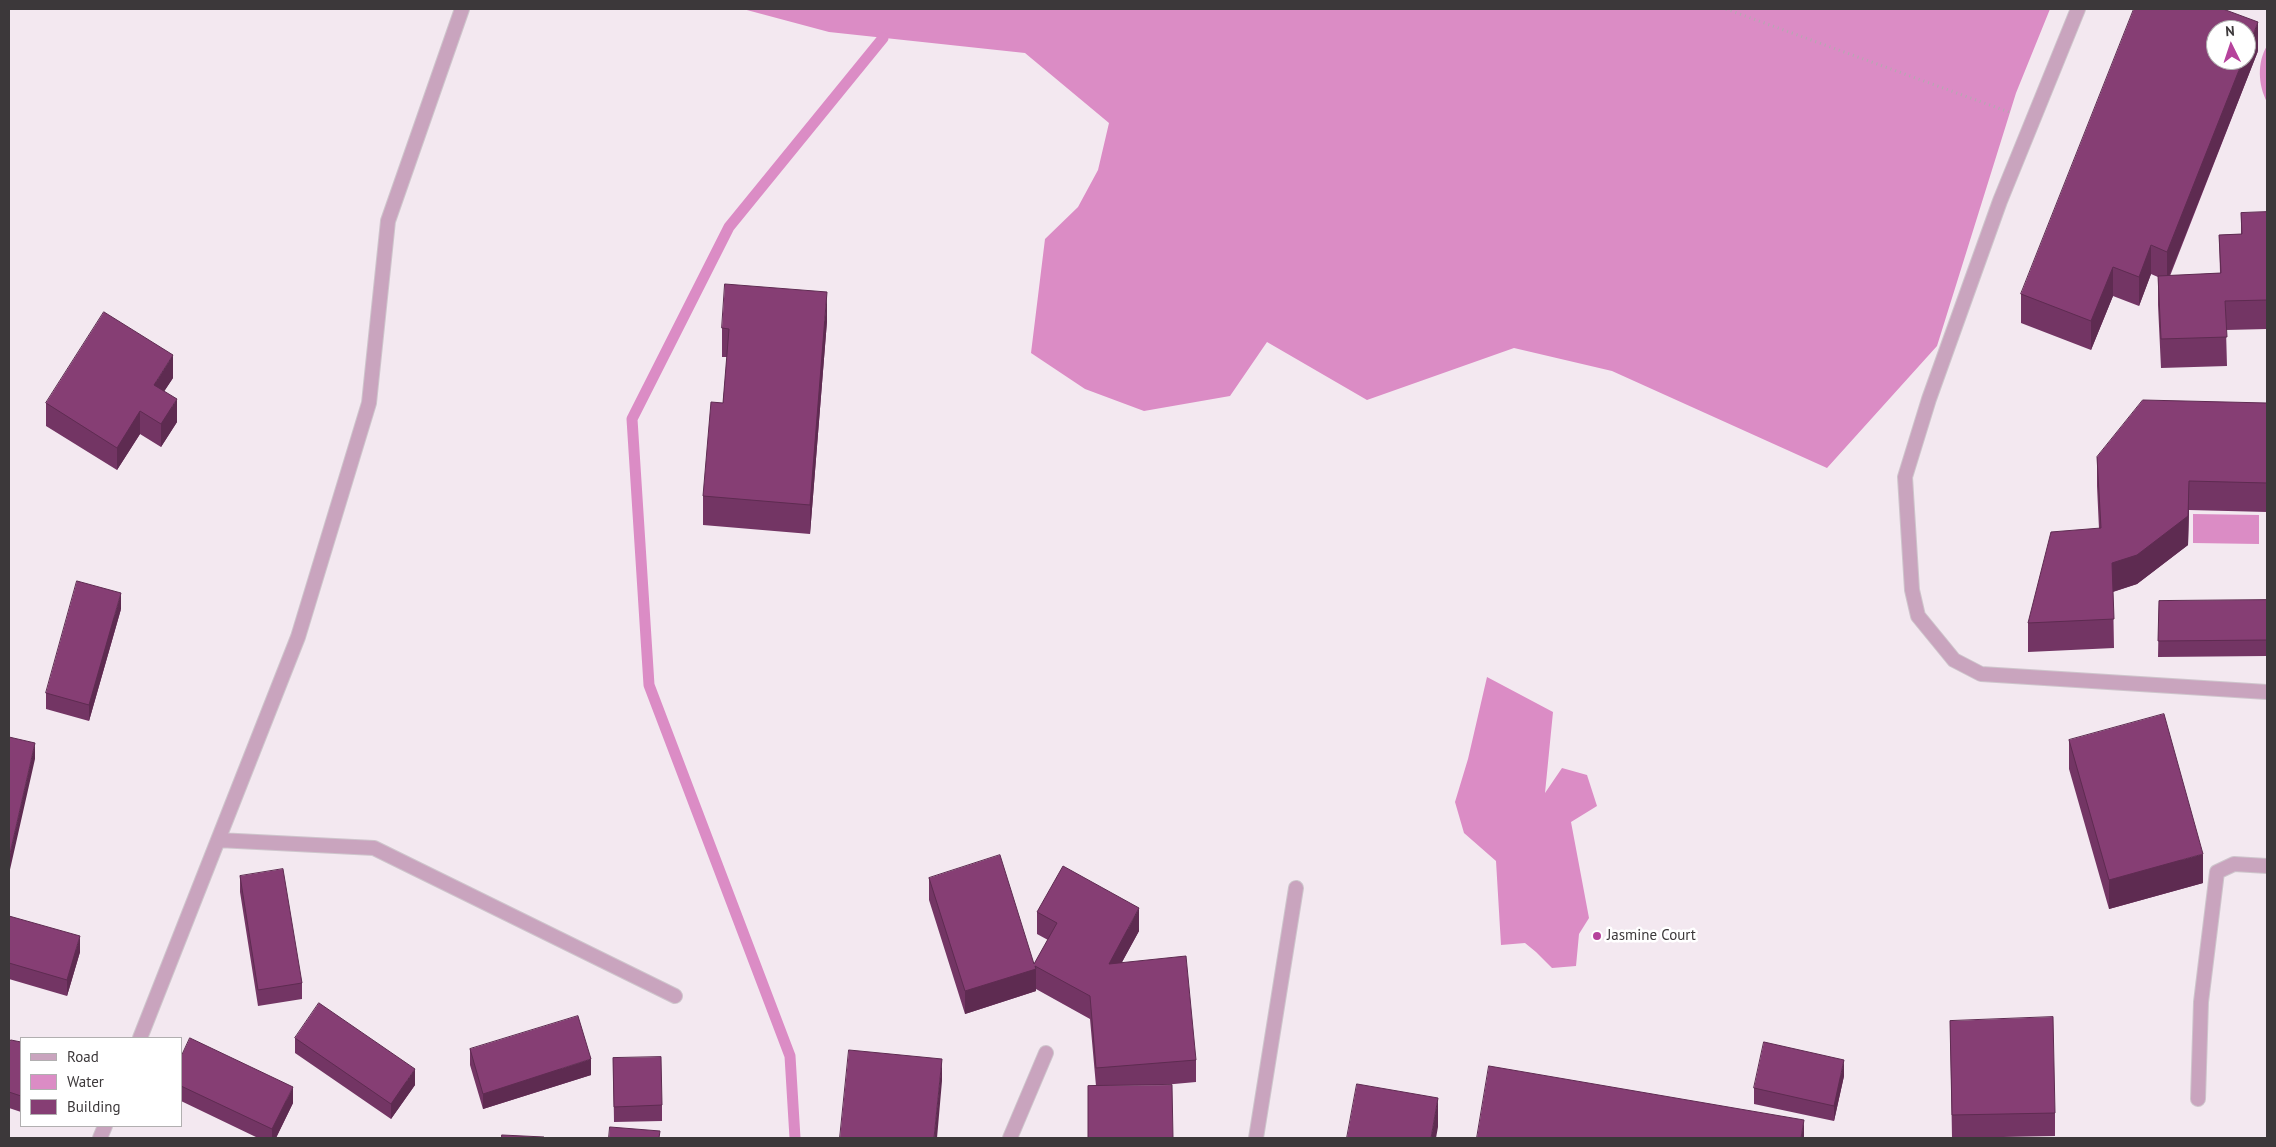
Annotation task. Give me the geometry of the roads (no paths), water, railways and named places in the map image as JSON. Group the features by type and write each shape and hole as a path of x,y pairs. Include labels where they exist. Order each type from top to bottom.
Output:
{"street":[{"path":"140,1037 298,637 369,403 388,221 462,9"},
{"path":"2078,9 2000,201 1929,399 1905,477 1912,590 1918,616 1954,660 1981,674 2267,692"},
{"path":"218,840 374,848 675,996"},
{"path":"2198,1099 2201,1002 2217,872 2234,864 2267,866"},
{"path":"1256,1138 1296,888"},
{"path":"1010,1138 1046,1053"}],"water":[{"path":"743,9 2050,9 2016,93 1937,346 1827,468 1612,371 1514,348 1367,400 1267,342 1230,396 1144,411 1085,389 1031,353 1045,239 1078,207 1098,170 1109,123 1025,53 829,32"},
{"path":"2267,46 2267,102 2260,81 2260,66"},
{"path":"2193,514 2259,515 2259,544 2193,543"},
{"path":"1487,677 1553,712 1545,793 1562,768 1587,775 1597,806 1571,822 1589,918 1579,934 1576,966 1552,968 1525,943 1501,945 1496,861 1464,833 1455,802 1468,759"}],"waterway":[{"path":"795,1138 790,1056 649,685 632,419 729,227 883,38"}],"place":[{"name":"Jasmine Court","path":"1597,936"}]}
